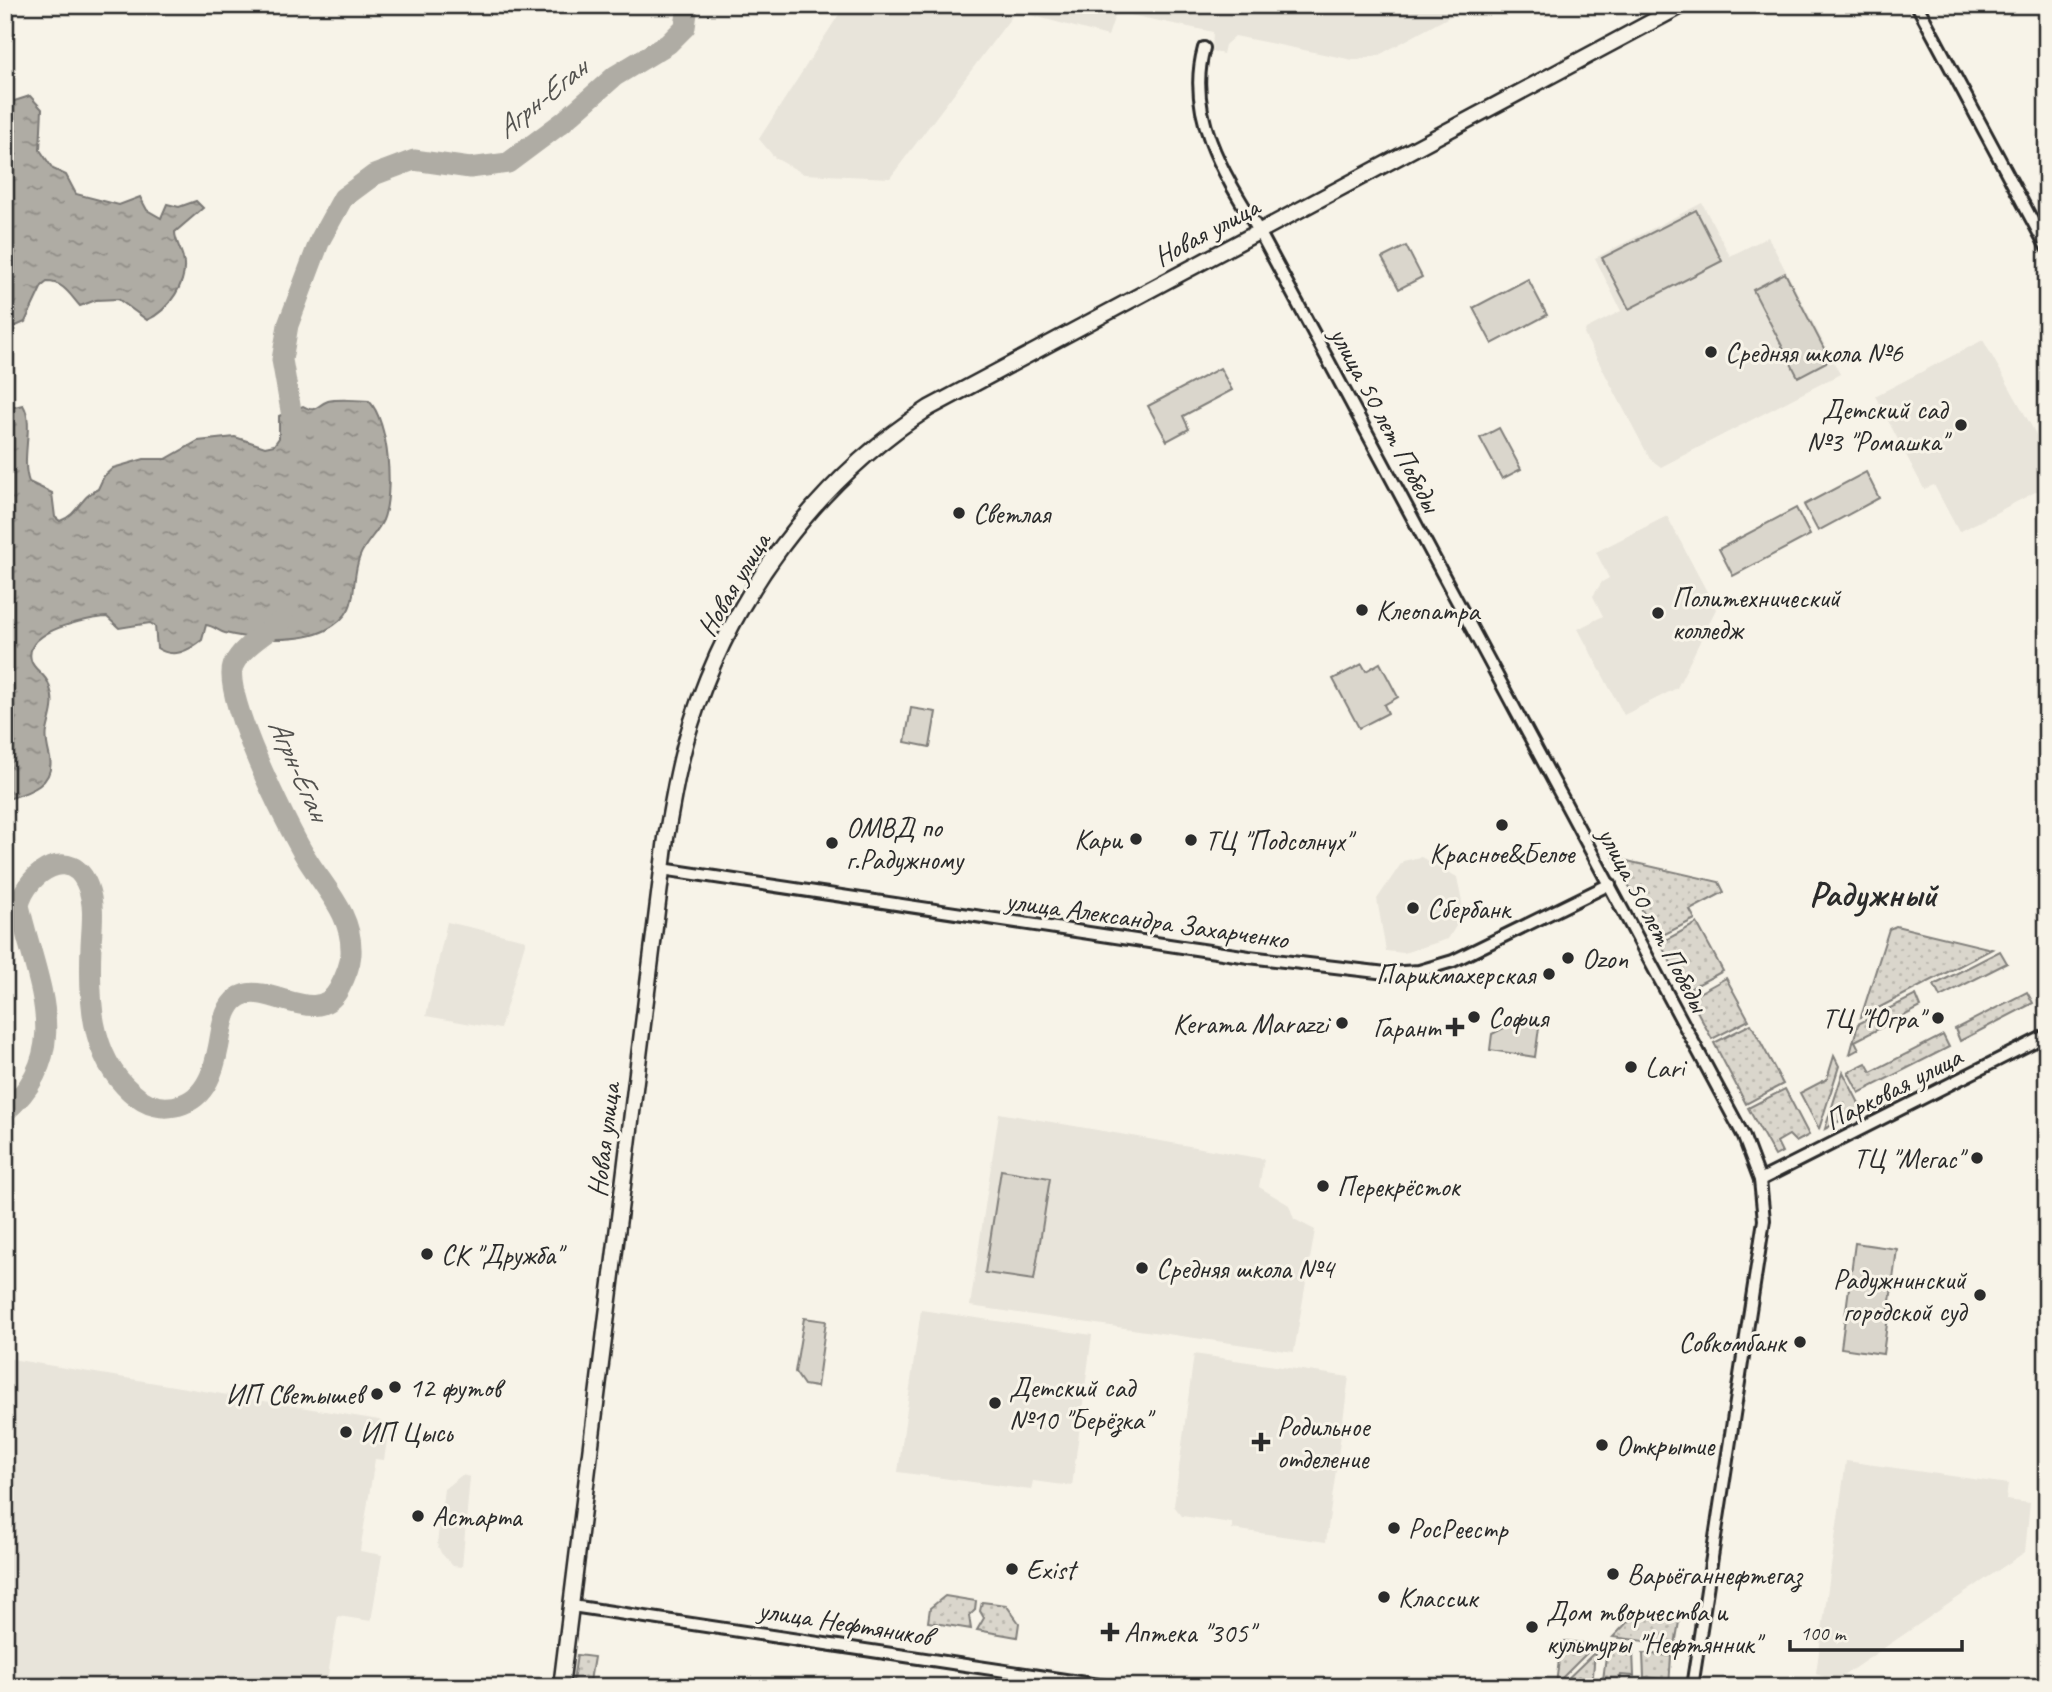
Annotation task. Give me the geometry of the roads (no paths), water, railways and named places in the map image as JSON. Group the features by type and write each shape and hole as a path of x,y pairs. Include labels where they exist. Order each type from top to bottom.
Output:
{"street":[{"name":"Новая улица","path":"561,1687 662,869 681,759 716,659 756,584 802,521 834,486 890,434 929,408 1683,5"},
{"path":"1917,5 2047,248"},
{"name":"улица 50 лет Победы","path":"1204,48 1198,83 1209,139 1230,183 1259,231 1610,884 1743,1135 1760,1180 1764,1220 1692,1687"},
{"name":"улица Александра Захарченко","path":"662,869 1238,956 1386,973 1419,971 1453,961 1610,884"},
{"name":"Парковая улица","path":"1760,1180 2047,1035"},
{"name":"улица Нефтяников","path":"572,1606 1112,1687"}],"water":[{"path":"30,96 42,109 40,150 53,169 66,175 76,194 119,205 140,197 147,210 161,218 167,204 179,207 196,201 203,208 175,232 183,258 183,277 175,295 155,316 147,320 118,299 96,300 80,306 58,284 47,282 42,286 25,322 5,331 5,104"},
{"path":"5,394 10,408 23,405 26,413 26,463 29,482 52,493 55,517 60,521 98,489 104,476 113,468 144,459 166,459 198,441 235,437 265,447 274,445 279,438 279,416 303,406 314,409 331,400 369,401 381,424 389,476 383,520 360,556 350,606 338,622 326,630 290,639 262,639 225,633 206,625 202,640 186,650 169,653 157,648 155,626 150,623 119,628 107,617 73,623 47,633 37,641 31,650 31,660 47,681 52,697 46,738 50,768 48,775 37,787 5,800"}],"waterway":[{"name":"Агрн-Еган","path":"296,439 282,360 288,325 320,240 343,198 374,175 414,160 470,168 508,163 563,122 615,76 668,44 685,27 688,5"},
{"name":"Агрн-Еган","path":"5,1112 27,1089 40,1064 45,1039 41,987 19,905 31,882 51,867 72,867 81,874 88,887 92,908 90,984 99,1043 117,1077 131,1092 149,1104 176,1106 193,1099 200,1092 215,1064 229,1007 241,996 257,994 310,1006 326,1002 339,989 351,954 347,926 336,902 296,840 271,791 246,731 232,682 233,666 237,659 283,620"}],"place":[{"name":"Средняя школа №6","path":"1711,352"},
{"name":"Детский сад №3 \"Ромашка\"","path":"1961,425"},
{"name":"Светлая","path":"959,513"},
{"name":"Клеопатра","path":"1362,610"},
{"name":"Политехнический колледж","path":"1658,613"},
{"name":"Красное&Белое","path":"1502,825"},
{"name":"Кари","path":"1136,839"},
{"name":"ТЦ \"Подсолнух\"","path":"1191,840"},
{"name":"ОМВД по г.Радужному","path":"832,843"},
{"name":"Сбербанк","path":"1413,908"},
{"name":"Ozon","path":"1568,958"},
{"name":"Парикмахерская","path":"1549,974"},
{"name":"София","path":"1474,1017"},
{"name":"ТЦ \"Югра\"","path":"1938,1018"},
{"name":"Kerama Marazzi","path":"1342,1023"},
{"name":"Гарант","path":"1455,1027"},
{"name":"Lari","path":"1631,1067"},
{"name":"ТЦ \"Мегас\"","path":"1977,1158"},
{"name":"Перекрёсток","path":"1323,1186"},
{"name":"СК \"Дружба\"","path":"427,1254"},
{"name":"Средняя школа №4","path":"1142,1268"},
{"name":"Радужнинский городской суд","path":"1980,1295"},
{"name":"Совкомбанк","path":"1800,1342"},
{"name":"12 футов","path":"395,1387"},
{"name":"ИП Светышев","path":"377,1394"},
{"name":"Детский сад №10 \"Берёзка\"","path":"995,1403"},
{"name":"ИП Цысь","path":"346,1432"},
{"name":"Родильное отделение","path":"1261,1442"},
{"name":"Открытие","path":"1602,1445"},
{"name":"Астарта","path":"418,1516"},
{"name":"РосРеестр","path":"1394,1528"},
{"name":"Exist","path":"1012,1569"},
{"name":"Варьёганнефтегаз","path":"1613,1574"},
{"name":"Классик","path":"1384,1597"},
{"name":"Дом творчества и культуры \"Нефтянник\"","path":"1532,1627"},
{"name":"Аптека \"305\"","path":"1110,1632"}],"district":[{"name":"Радужный","path":"1873,894"}]}
